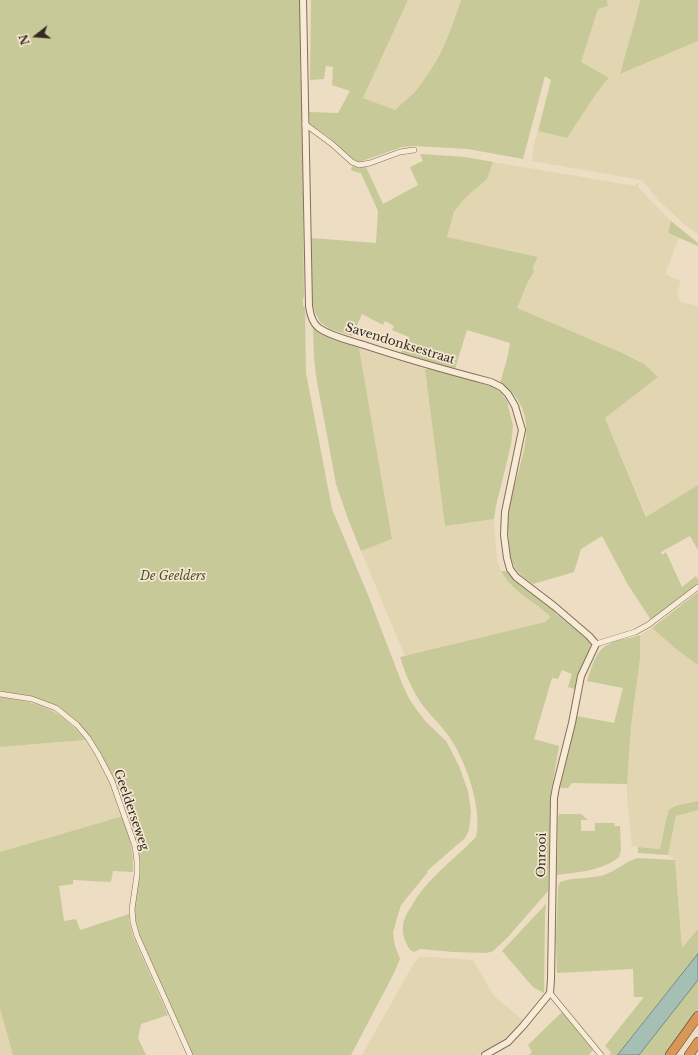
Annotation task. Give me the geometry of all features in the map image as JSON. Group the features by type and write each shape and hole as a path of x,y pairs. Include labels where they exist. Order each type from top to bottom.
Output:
{"highway":[{"path":"670,1055 698,1016"},
{"path":"689,1055 698,1042"}],"street":[{"name":"Savendonksestraat","path":"304,0 309,306 312,319 317,327 331,334 409,360 491,382 501,387 508,394 515,406 522,430 505,512 504,535 510,569 516,577 554,606 589,636 596,644"},
{"path":"305,124 332,144 354,164 365,164 400,152 414,150"},
{"path":"596,644 635,632 648,625 698,587"},
{"name":"Onrooi","path":"550,993 552,979 554,798 582,676 596,644"},
{"name":"Geelderseweg","path":"0,694 32,699 56,708 77,725 88,738 98,754 112,781 135,846 138,861 132,909 132,922 190,1055"},
{"path":"485,1055 508,1042 550,993 601,1055"}],"shaded area":[{"path":"408,0 461,0 444,44 430,71 422,83 396,111 363,98"},
{"path":"607,0 640,0 621,74 698,41 698,234 684,224 659,201 642,180 532,161 538,131 567,138 594,97 608,79 606,76 581,62 598,8 608,6"},
{"path":"493,162 635,186 639,182 638,187 671,221 668,233 679,238 665,274 681,281 677,293 680,301 698,306 698,485 647,517 605,418 657,377 638,360 516,308 533,273 533,267 538,257 447,237 454,213 465,198 487,179"},
{"path":"359,348 425,369 445,525 494,519 497,560 502,574 513,587 552,616 545,622 405,656 361,551 392,539"},
{"path":"652,628 676,649 698,665 698,801 675,806 666,820 660,849 632,846 627,796 631,726 640,659 640,635"},
{"path":"85,740 99,760 123,816 0,852 0,747"},
{"path":"698,810 698,929 682,949 675,860 668,855 676,816"},
{"path":"698,954 698,980 639,1055 618,1055"},
{"path":"420,957 473,960 494,996 524,1021 513,1035 477,1055 362,1055 414,963"},
{"path":"0,1009 5,1027 13,1055 0,1055"}],"green space":[{"name":"De Geelders","path":"0,0 301,0 300,79 302,80 303,306 305,307 306,373 332,509 409,699 423,719 446,741 459,766 468,791 471,812 469,830 465,838 427,871 428,872 401,905 393,933 395,946 400,959 351,1055 192,1055 139,936 135,922 134,909 139,862 113,780 90,737 60,708 0,692"},
{"path":"311,0 408,0 363,98 395,110 417,89 441,52 450,32 461,0 607,0 608,6 598,9 581,62 609,78 594,97 567,138 538,131 551,80 545,76 523,159 468,149 414,146 402,147 359,162 353,160 329,137 310,124 309,112 338,113 350,91 332,85 333,67 326,66 324,79 310,80"},
{"path":"640,0 698,0 698,41 620,74 636,17"},
{"path":"420,154 465,157 493,162 487,179 465,198 454,212 447,237 538,257 533,267 534,272 527,284 517,308 627,355 644,364 658,377 605,418 646,517 698,485 698,550 690,536 661,552 662,555 666,552 682,587 696,576 698,583 651,620 627,583 602,536 581,549 574,572 533,584 520,574 513,564 509,549 508,512 526,441 526,425 523,410 514,396 500,383 510,343 467,330 455,369 401,353 409,337 392,330 394,326 385,321 383,325 362,314 352,336 330,329 324,325 320,322 314,310 312,299 311,238 376,243 378,211 361,173 351,170 352,166 366,167 383,204 418,185 410,167 423,161"},
{"path":"671,221 698,243 698,246 668,233"},
{"path":"313,327 329,337 359,348 392,539 361,551 336,484 316,376"},
{"path":"425,369 432,369 494,387 507,401 513,426 511,445 494,519 445,526"},
{"path":"501,571 505,571 513,576 554,609 555,613 592,643 581,668 575,689 568,687 572,674 562,670 558,679 552,678 534,739 559,746 551,792 548,891 508,937 493,951 487,953 420,949 414,952 410,950 406,942 403,930 403,924 408,912 417,897 433,878 476,837 478,826 475,798 461,757 448,735 419,700 405,672 400,657 545,622 551,617 511,585"},
{"path":"698,592 698,665 676,649 652,628"},
{"path":"640,635 640,659 631,726 627,784 572,783 568,788 560,788 577,716 614,723 623,688 587,681 594,661 600,651 611,643"},
{"path":"0,697 26,701 58,714 76,729 85,740 0,747"},
{"path":"698,801 698,810 676,816 668,855 638,853 638,847 660,849 669,810 675,806"},
{"path":"559,814 581,814 588,820 581,820 581,831 595,831 595,823 615,823 614,826 620,826 621,850 619,857 612,862 597,868 557,875"},
{"path":"123,816 131,843 133,872 113,871 111,882 73,880 73,884 59,886 64,921 76,919 80,930 129,914 129,921 133,936 168,1015 141,1024 138,1038 146,1055 13,1055 0,1009 0,852"},
{"path":"638,858 675,860 682,948 698,929 698,954 618,1055 610,1055 611,1052 605,1046 644,997 634,997 633,969 557,973 556,939 558,887 560,882 565,880 604,875 629,861"},
{"path":"546,904 544,993 533,987 502,951"},
{"path":"698,980 698,1009 665,1055 639,1055"},
{"path":"562,1012 595,1047 589,1055 529,1055 532,1052 528,1045"}]}
